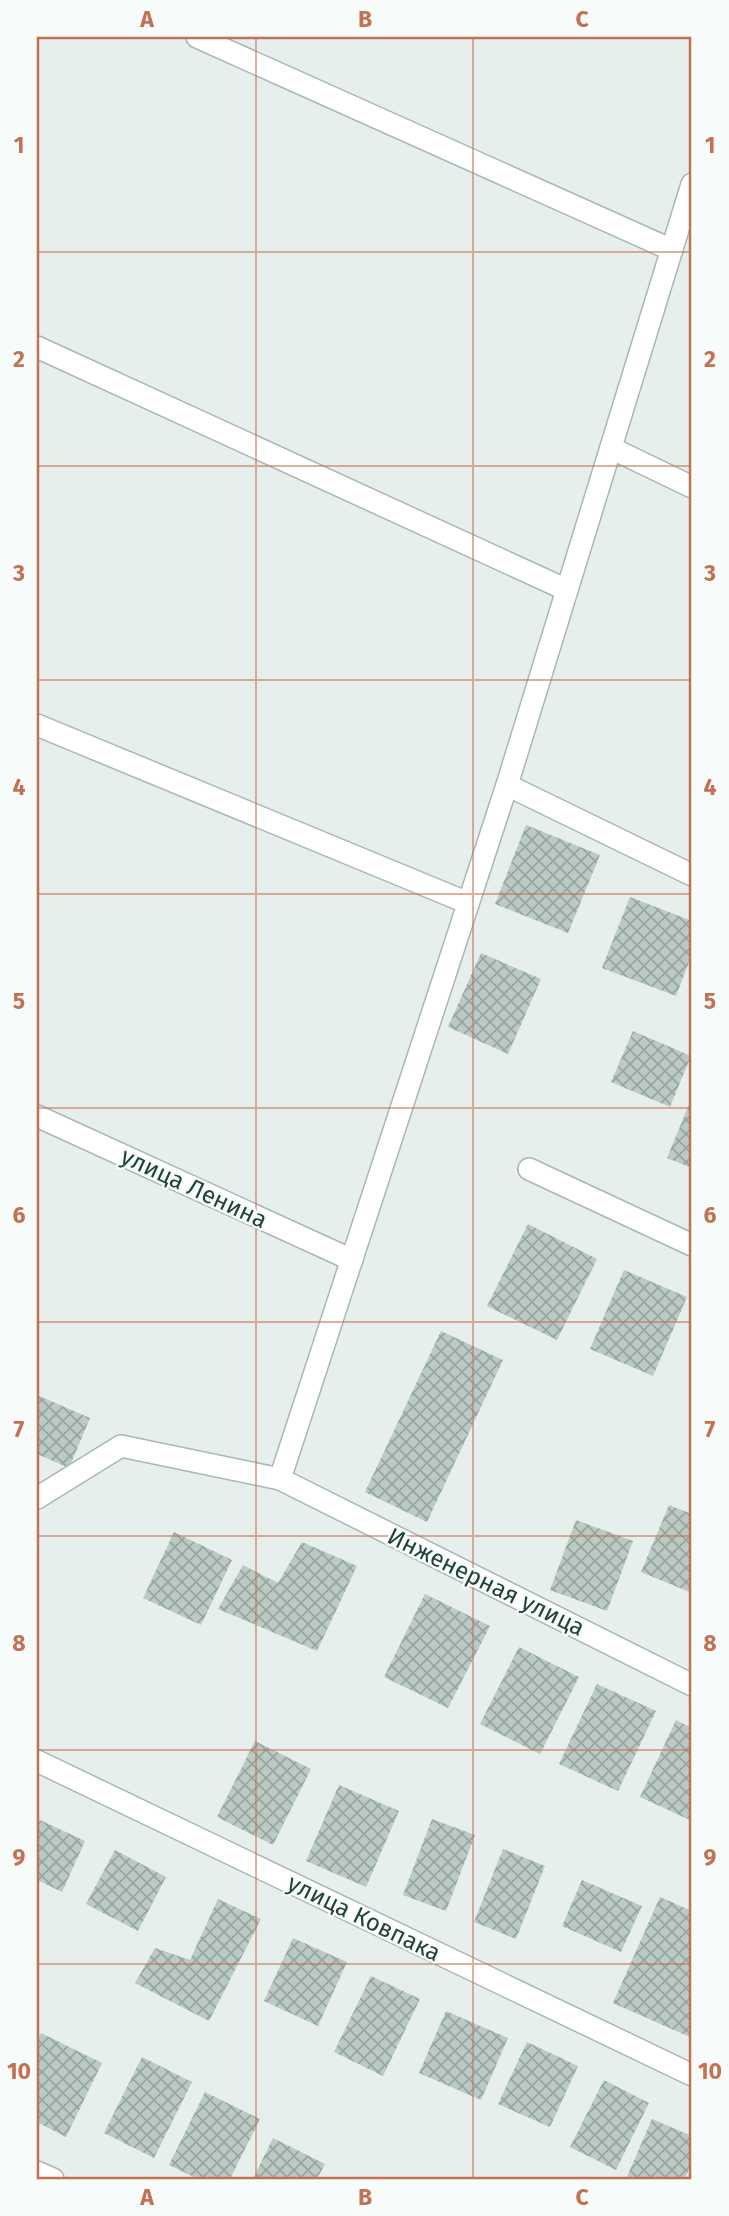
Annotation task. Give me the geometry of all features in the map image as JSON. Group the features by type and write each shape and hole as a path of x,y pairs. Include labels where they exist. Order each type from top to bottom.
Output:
{"street":[{"path":"197,37 672,250"},
{"path":"280,1479 507,785 692,184"},
{"path":"37,347 567,590"},
{"path":"611,449 692,486"},
{"path":"37,725 468,903"},
{"path":"507,785 692,875"},
{"name":"улица Ленина","path":"37,1116 352,1260"},
{"path":"529,1168 692,1245"},
{"name":"Инженерная улица","path":"37,1497 121,1446 280,1479 692,1685"},
{"name":"улица Ковпака","path":"37,1761 692,2075"},
{"path":"37,2172 53,2179"}],"building":[{"path":"526,825 600,855 568,933 495,904"},
{"path":"630,897 692,921 692,954 676,996 602,968"},
{"path":"481,953 541,979 508,1054 448,1027"},
{"path":"633,1031 691,1056 670,1107 611,1082"},
{"path":"692,1097 692,1168 667,1158"},
{"path":"528,1224 597,1259 557,1340 487,1306"},
{"path":"624,1270 687,1297 653,1376 590,1349"},
{"path":"441,1331 503,1360 427,1522 365,1492"},
{"path":"37,1395 90,1418 69,1468 37,1454"},
{"path":"669,1505 692,1514 692,1593 641,1572"},
{"path":"576,1520 633,1541 607,1611 550,1590"},
{"path":"174,1532 232,1560 201,1625 143,1598"},
{"path":"302,1542 357,1566 317,1651 218,1609 243,1565 278,1583"},
{"path":"425,1594 490,1626 448,1708 384,1677"},
{"path":"519,1647 579,1677 540,1754 480,1724"},
{"path":"597,1684 656,1711 618,1791 559,1764"},
{"path":"676,1720 692,1728 692,1821 640,1797"},
{"path":"255,1741 311,1769 273,1845 217,1817"},
{"path":"339,1785 399,1811 366,1887 306,1861"},
{"path":"432,1819 475,1835 446,1911 403,1895"},
{"path":"40,1820 85,1841 62,1892 37,1880 37,1826"},
{"path":"503,1849 545,1866 516,1939 474,1922"},
{"path":"115,1850 166,1877 138,1931 86,1904"},
{"path":"582,1880 642,1906 621,1952 562,1926"},
{"path":"660,1897 692,1911 692,2038 613,2003"},
{"path":"218,1899 261,1919 209,2021 135,1983 155,1948 190,1960"},
{"path":"293,1938 347,1962 318,2026 264,2001"},
{"path":"371,1976 420,1999 383,2076 334,2052"},
{"path":"446,2011 508,2038 481,2100 419,2073"},
{"path":"41,2033 102,2063 66,2137 37,2122 37,2042"},
{"path":"527,2042 578,2066 550,2127 498,2104"},
{"path":"142,2057 192,2082 154,2158 104,2133"},
{"path":"604,2080 649,2103 616,2170 570,2147"},
{"path":"205,2092 260,2119 230,2179 198,2179 169,2165"},
{"path":"652,2119 692,2136 692,2161 685,2179 626,2179"},
{"path":"273,2138 325,2164 317,2179 253,2179"}]}
